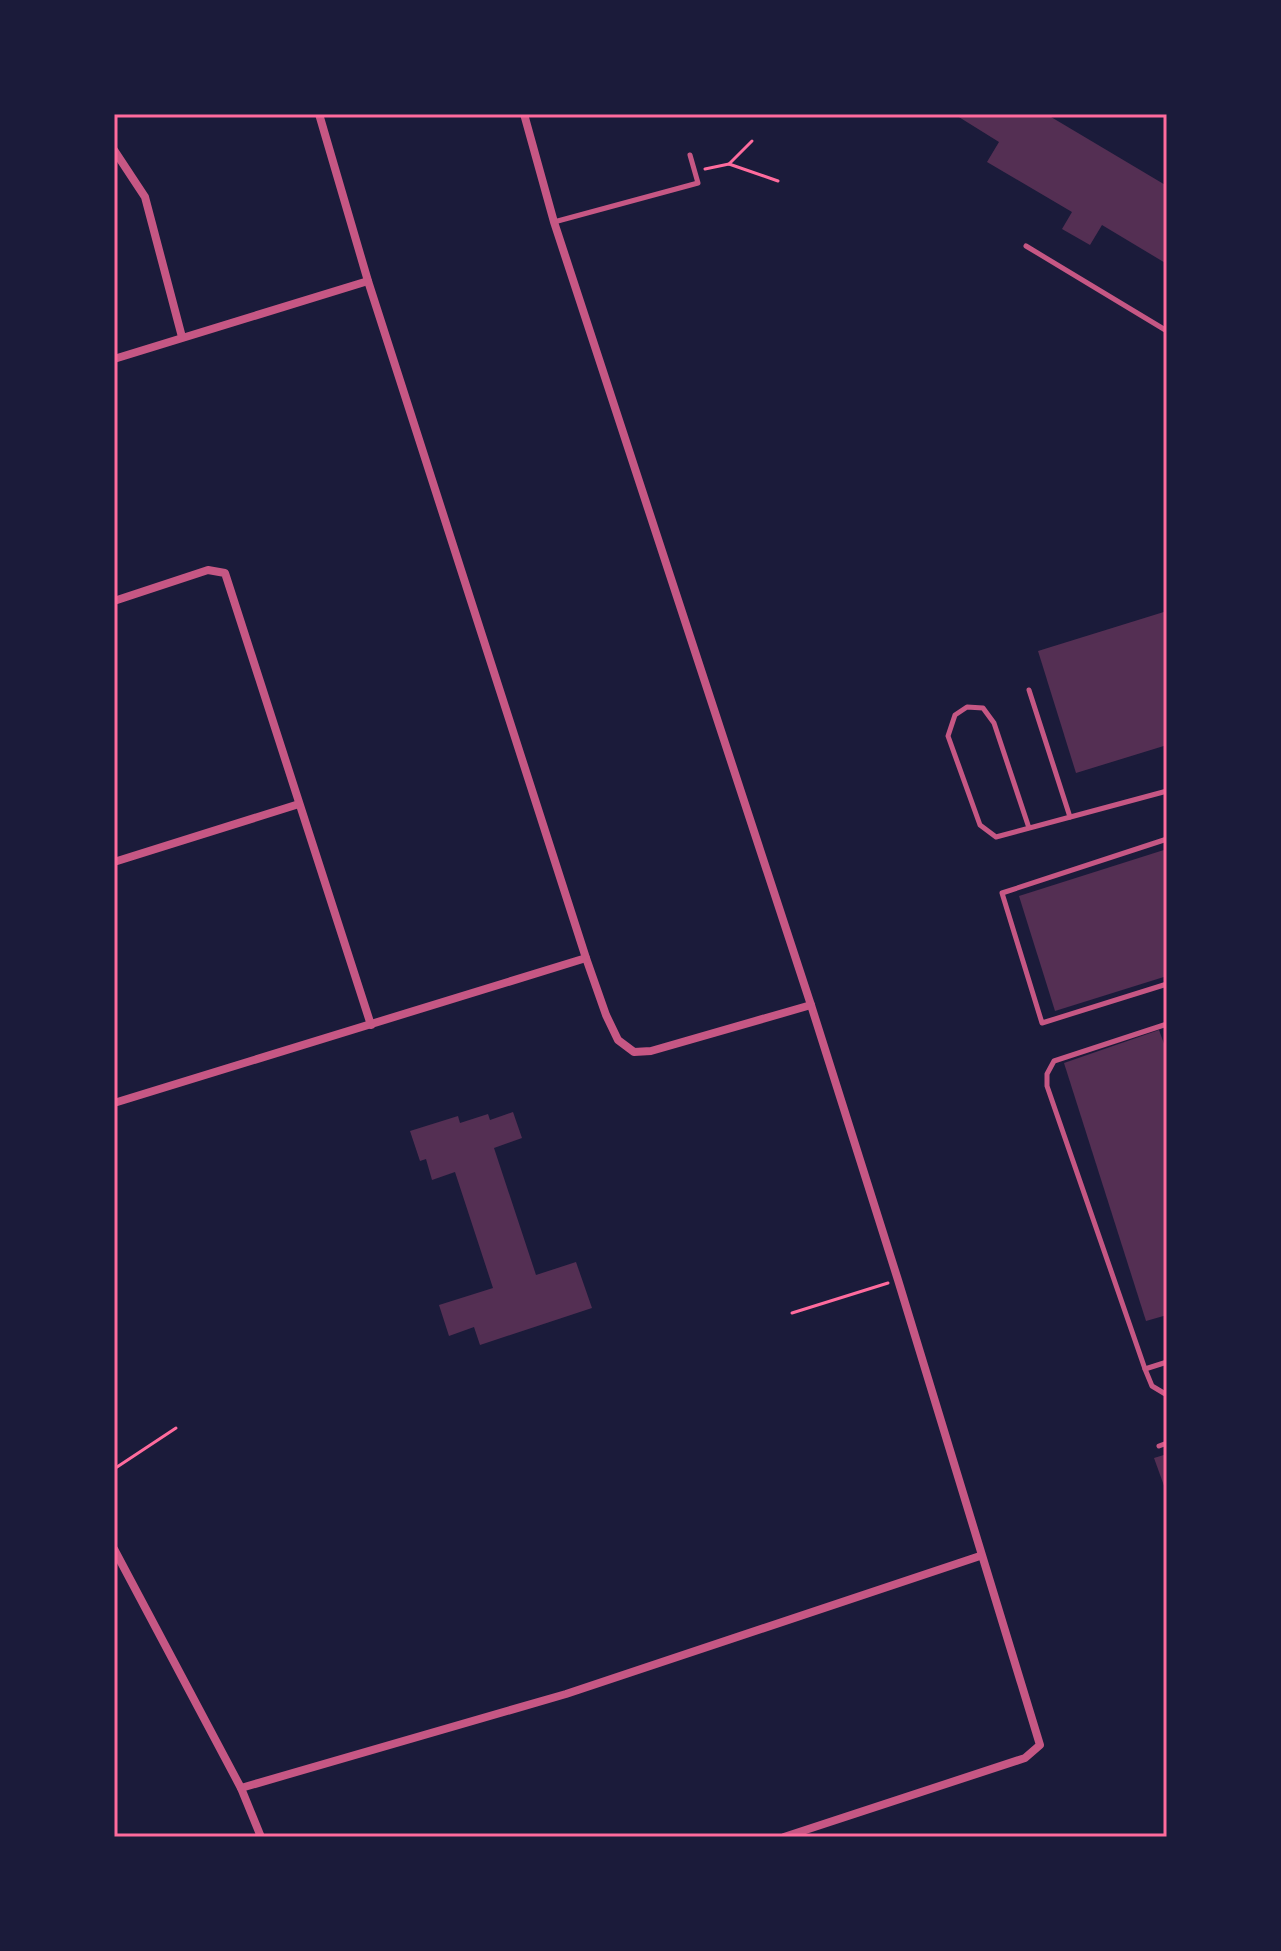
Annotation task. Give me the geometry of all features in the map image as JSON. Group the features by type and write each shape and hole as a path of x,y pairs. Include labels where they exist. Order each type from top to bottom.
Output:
{"street":[{"path":"319,114 368,281 586,958 618,1040 634,1052 651,1051 811,1005"},
{"path":"524,114 554,222 811,1005 1040,1745 1025,1758 784,1837"},
{"path":"114,150 145,197 182,337"},
{"path":"114,359 368,281"},
{"path":"114,601 208,570 225,573 371,1025"},
{"path":"114,862 299,804"},
{"path":"114,1103 586,958"},
{"path":"114,1549 241,1788 261,1837"},
{"path":"241,1788 566,1694 980,1556"}],"lane":[{"path":"554,222 698,183 690,155"},
{"path":"1026,246 1167,331"},
{"path":"1029,690 1070,817"},
{"path":"1029,828 994,723 983,708 967,707 955,715 948,736 980,825 996,837 1167,791"},
{"path":"1167,839 1002,893 1042,1023 1167,984"},
{"path":"1167,1024 1054,1061 1047,1074 1047,1086 1145,1369 1152,1386 1167,1395"},
{"path":"1145,1369 1167,1362"},
{"path":"1159,1446 1167,1443"}],"path":[{"path":"695,172 729,164 752,141"},
{"path":"729,164 778,181"},
{"path":"792,1313 898,1280"},
{"path":"114,1469 176,1428"}],"building":[{"path":"954,114 1046,114 1167,186 1167,264 1102,225 1090,245 1062,229 1072,212 987,162 999,142"},
{"path":"1167,611 1167,745 1076,773 1038,651"},
{"path":"1167,849 1167,976 1055,1011 1019,896"},
{"path":"1159,1030 1167,1052 1167,1315 1146,1321 1064,1063"},
{"path":"513,1112 522,1138 494,1148 536,1275 576,1262 592,1308 480,1345 474,1327 449,1336 439,1305 493,1288 455,1172 432,1180 426,1159 420,1161 410,1131 458,1116 460,1123 488,1114 490,1120"},
{"path":"1167,1454 1167,1494 1154,1458"}]}
